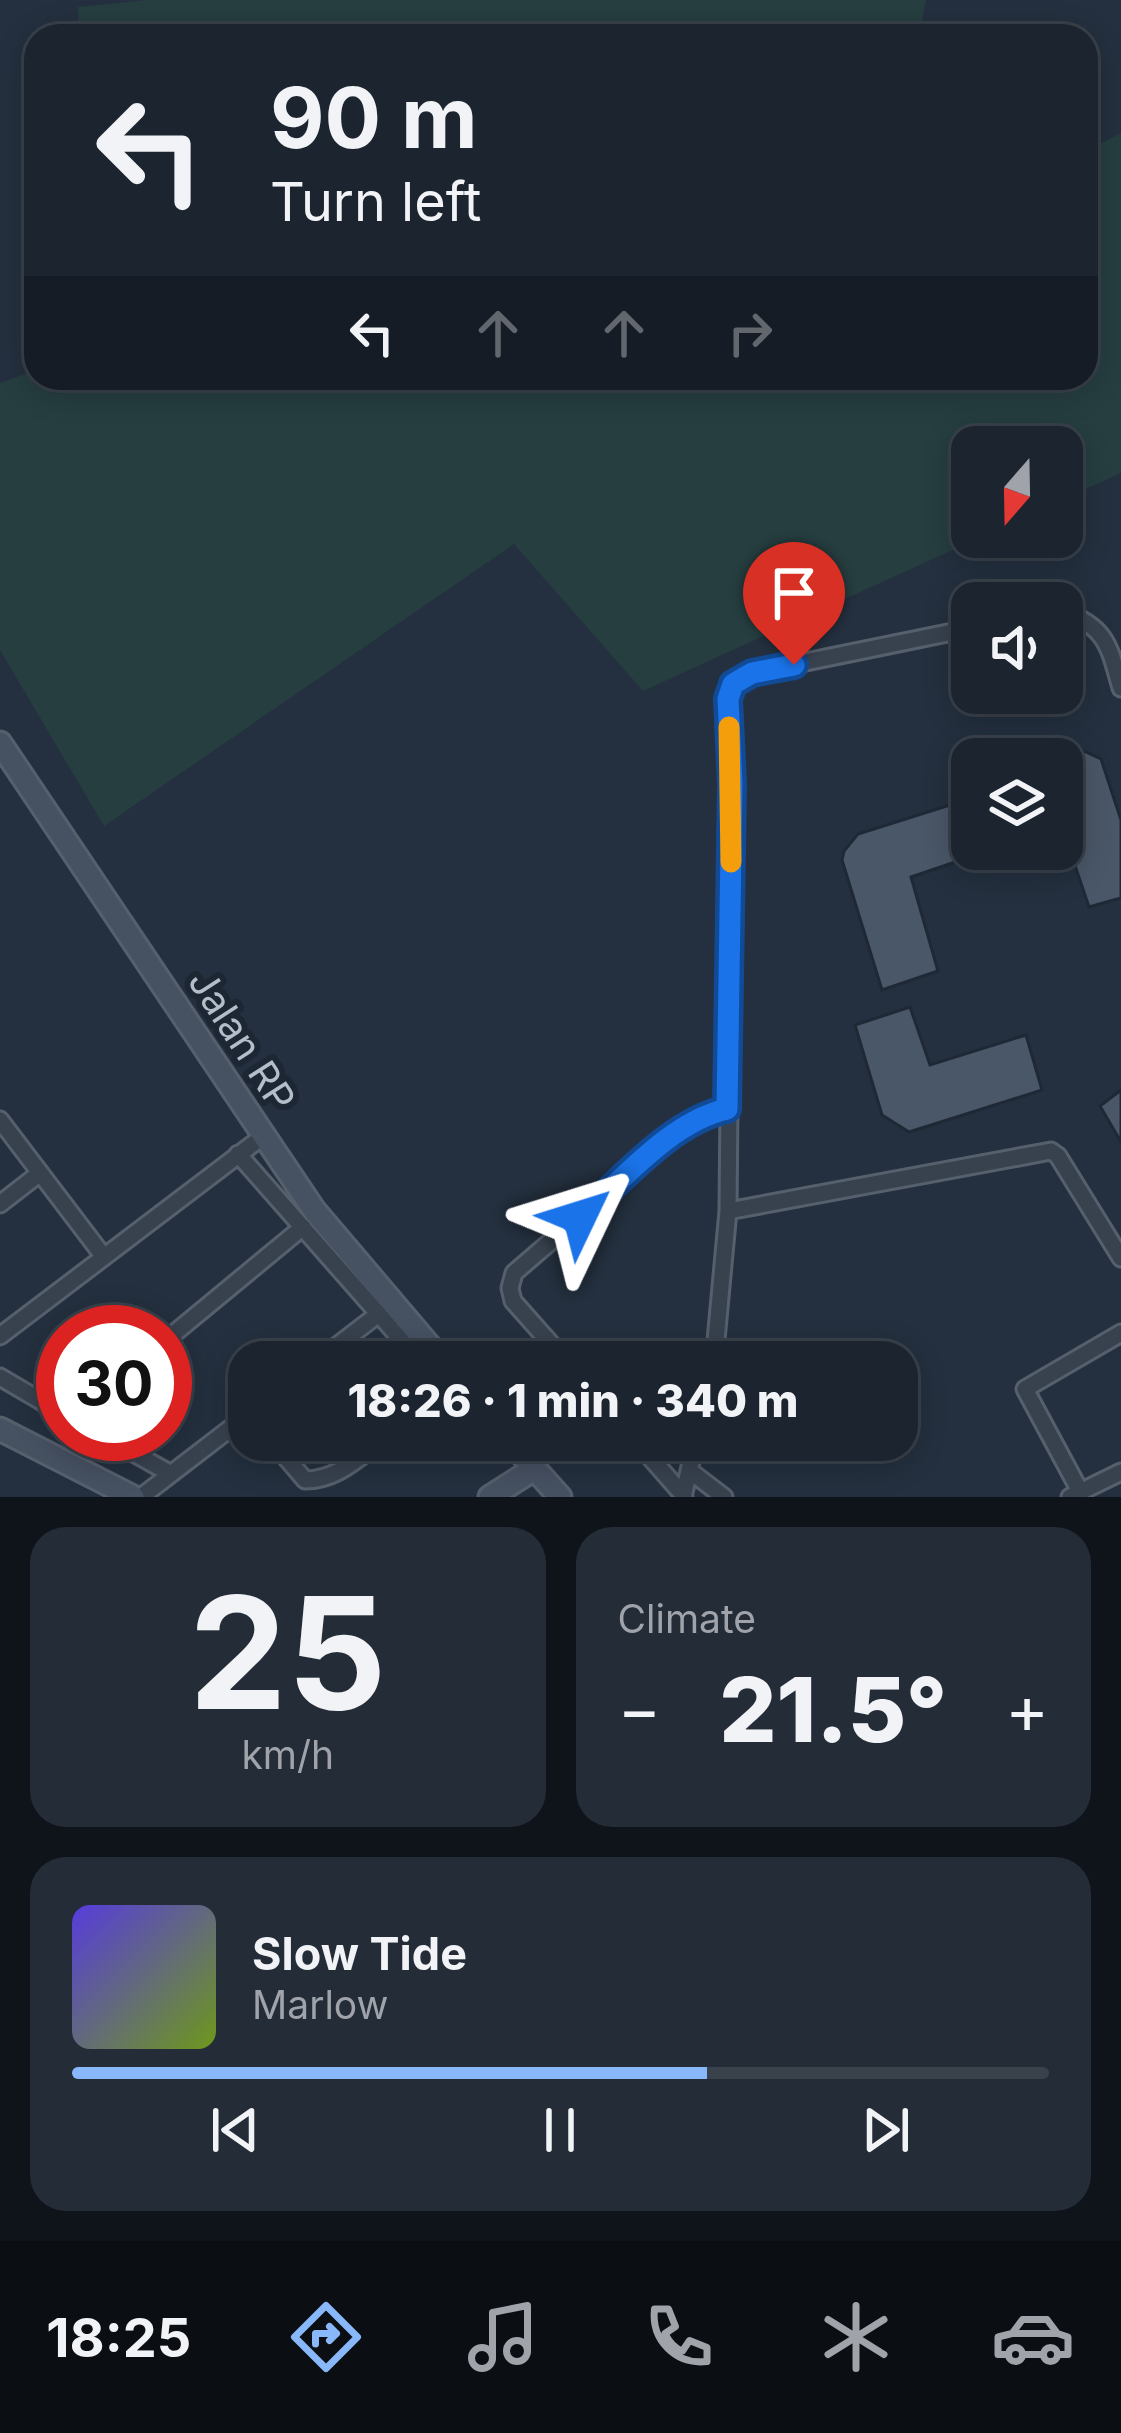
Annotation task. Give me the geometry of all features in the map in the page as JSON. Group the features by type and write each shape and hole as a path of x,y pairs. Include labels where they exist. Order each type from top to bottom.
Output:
{"street":[{"path":"1083,619 1107,640 1121,688"},
{"path":"715,1341 728,1211 732,784 728,699 733,684 752,673 951,632"},
{"name":"Jalan RP","path":"0,743 204,1043 262,1137 314,1210 425,1341"},
{"path":"549,1341 513,1300 514,1274 678,1132 704,1114 727,1109"},
{"path":"0,1120 104,1257"},
{"path":"0,1336 262,1137"},
{"path":"728,1211 1042,1150 1058,1156 1121,1258"},
{"path":"238,1154 404,1341"},
{"path":"0,1204 40,1173"},
{"path":"192,1320 303,1227"},
{"path":"343,1341 381,1312"},
{"path":"1120,1475 1076,1495 1025,1389 1121,1333"},
{"path":"0,1378 36,1399"},
{"path":"0,1429 137,1497 228,1430"},
{"path":"149,1461 172,1474"},
{"path":"289,1461 305,1480 320,1480 354,1461"},
{"path":"527,1461 560,1497"},
{"path":"653,1461 684,1497"},
{"path":"684,1497 692,1461"},
{"path":"490,1497 534,1469"},
{"path":"690,1471 724,1497"}],"green space":[{"path":"146,0 926,0 921,24 79,24 78,7"},
{"path":"1121,133 1121,473 1083,490 1083,426 951,426 951,551 643,691 514,544 104,826 0,650 0,383 24,374 24,390 1098,390 1098,145"}],"building":[{"path":"1083,751 1101,759 1121,820 1121,898 1089,907 1077,870 1083,870"},
{"path":"951,805 951,863 911,877 938,971 882,990 842,860 858,834"},
{"path":"910,1007 930,1065 1026,1035 1042,1090 909,1132 882,1115 855,1025"},
{"path":"1121,1090 1121,1142 1100,1106"}],"slow traffic":[{"path":"729,727 731,862"}],"route":[{"path":"580,1217 678,1132 704,1114 727,1109 732,784 728,699 733,684 752,673 794,665"}]}
